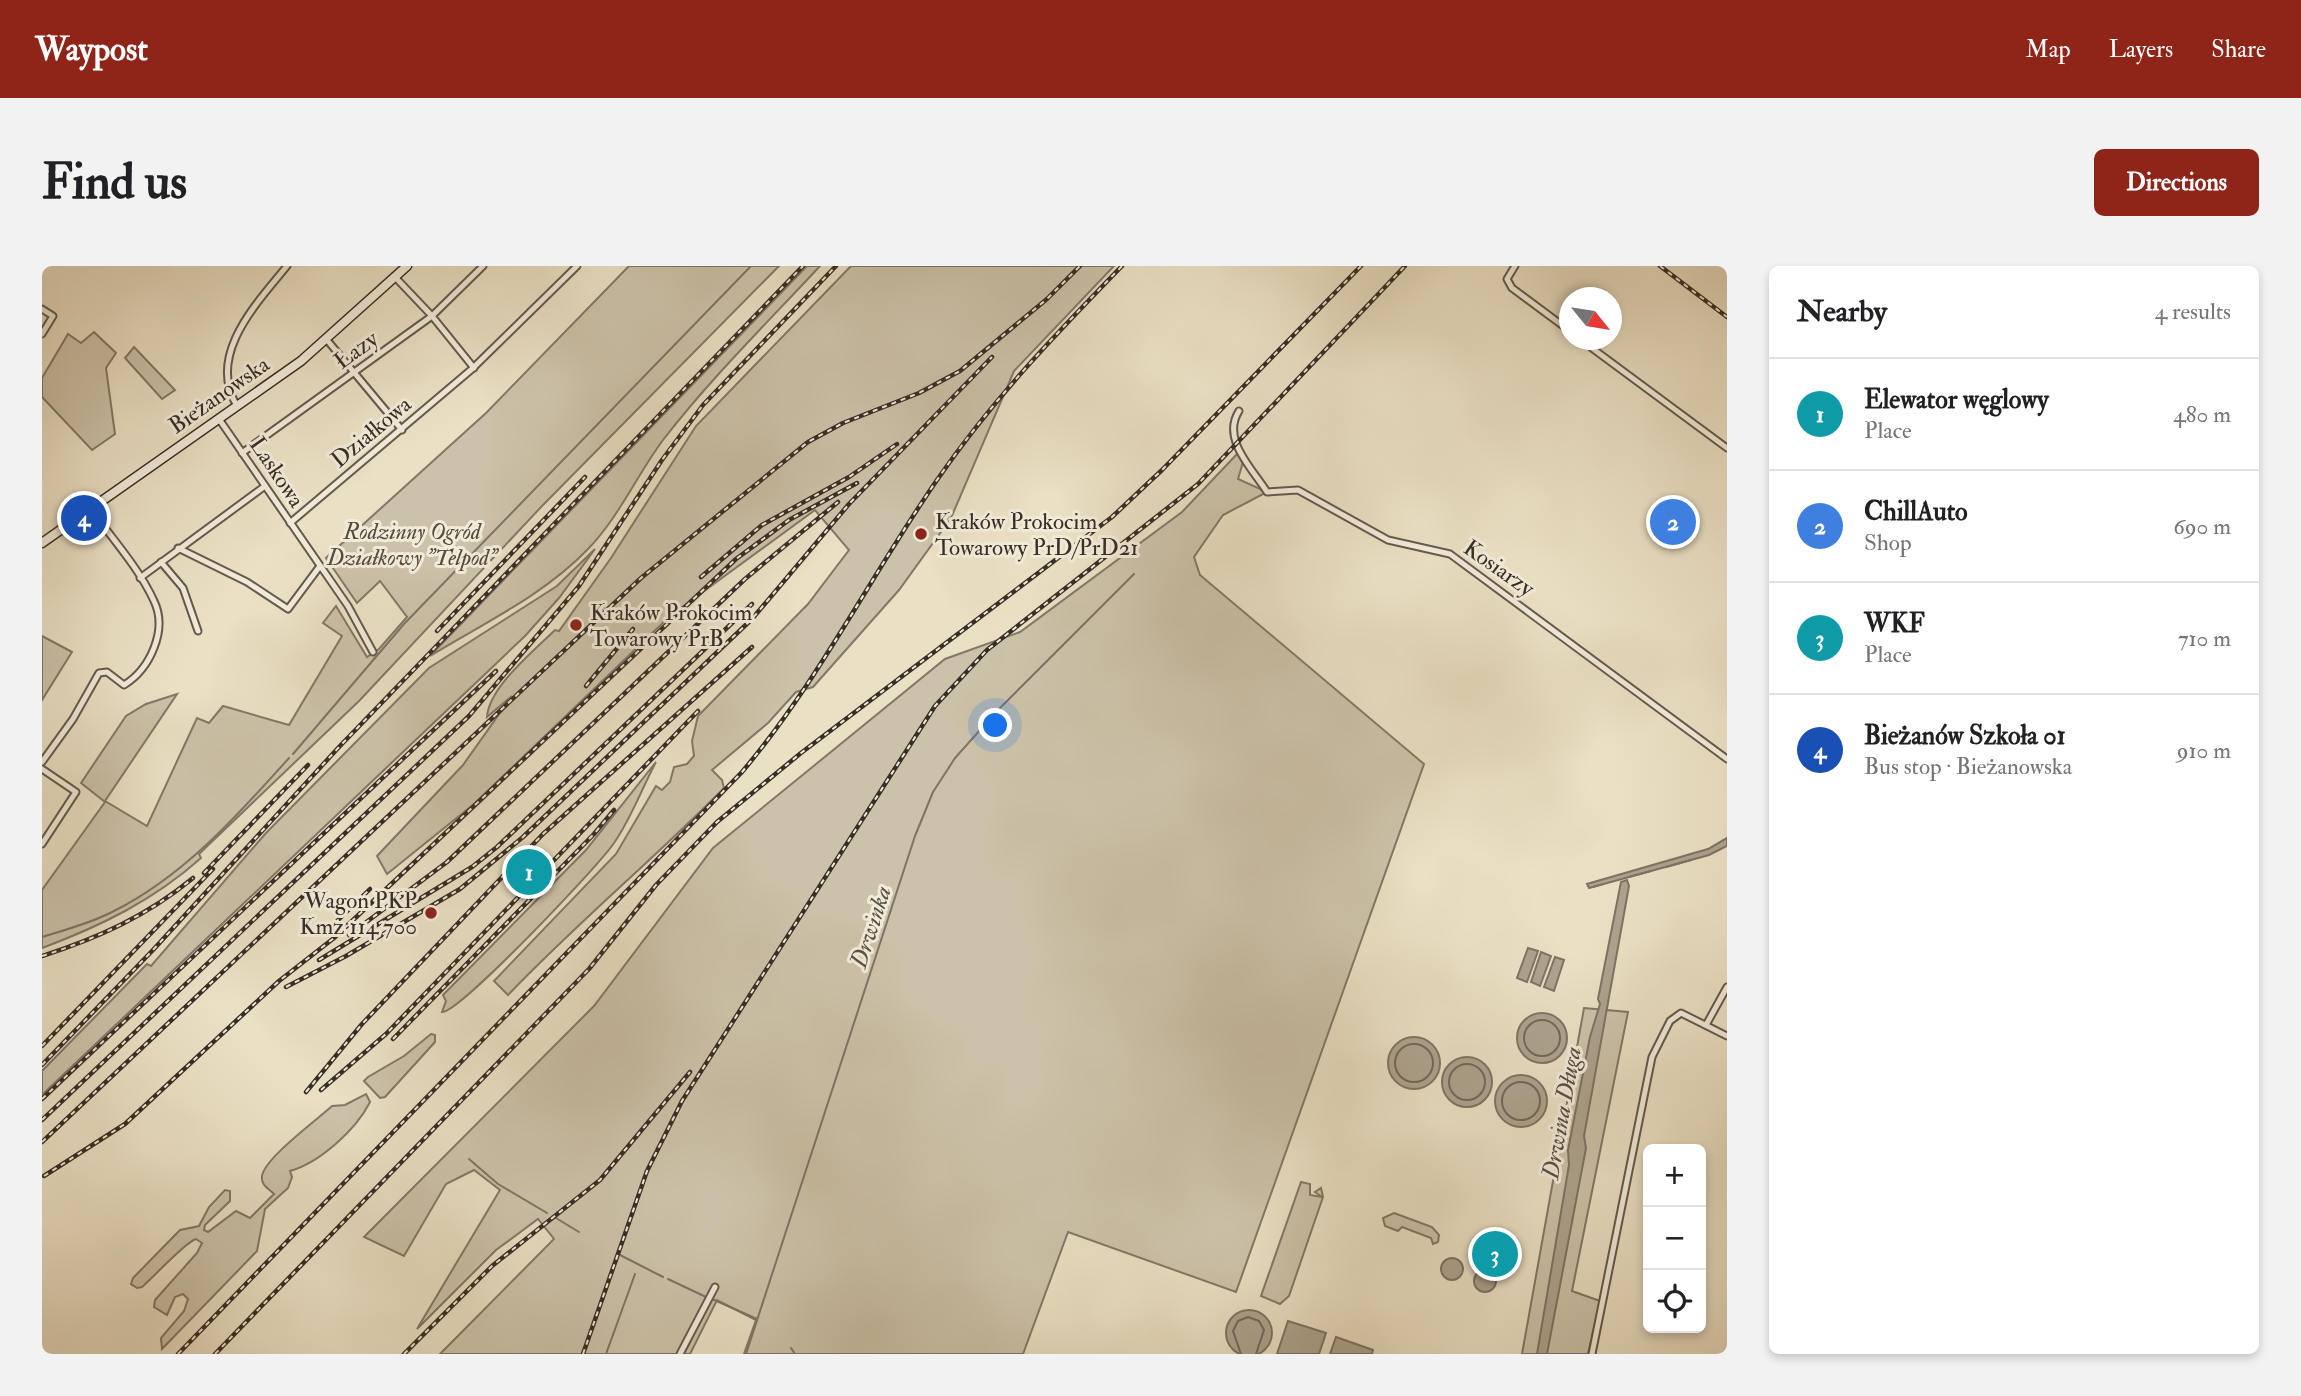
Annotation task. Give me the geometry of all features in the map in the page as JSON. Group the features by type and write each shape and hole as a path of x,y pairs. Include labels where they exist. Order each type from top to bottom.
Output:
{"street":[{"path":"237,406 227,372 231,349 241,326 287,266"},
{"name":"Bieżanowska","path":"42,543 327,340 407,266"},
{"name":"Łazy","path":"242,453 432,316 483,266"},
{"name":"Działkowa","path":"290,523 474,368 577,266"},
{"path":"1515,266 1507,279 1512,288 1559,323"},
{"path":"395,277 432,316 474,368"},
{"path":"42,309 54,314 42,334"},
{"path":"327,340 402,430"},
{"path":"1595,350 1727,448"},
{"name":"Kosiarzy","path":"1239,411 1231,425 1233,438 1267,492 1298,490 1388,540 1450,554 1727,759"},
{"name":"Laskowa","path":"219,419 320,566 373,652"},
{"path":"140,578 265,486"},
{"path":"42,762 73,719 99,673 107,672 124,685 150,660 158,613 155,601 90,508"},
{"path":"178,548 247,582 288,609 320,566"},
{"path":"161,562 183,588 198,631"},
{"path":"42,769 76,792 42,844"},
{"path":"1706,1025 1727,987"},
{"path":"1592,1354 1648,1067 1665,1030 1676,1014 1687,1013 1727,1036"},
{"path":"680,1354 715,1287"}],"green space":[{"name":"Rodzinny Ogród Działkowy \"Telpod\"","path":"629,266 779,266 542,506 359,701 199,854 201,858 146,899 85,931 42,948 42,890 105,802 81,783 126,716 146,704 177,694 105,801 147,826 197,718 209,723 223,706 289,725 342,636 323,623 336,606 367,657 379,649 407,617 380,581 357,603 326,558 486,413"},
{"path":"807,266 820,266 681,417 654,453 609,523 588,549 533,594 430,656"},
{"path":"851,266 1114,266 1014,371 951,518 899,590 813,687 796,692 768,723 712,770 722,780 724,788 508,995 494,981 616,854 656,786 662,790 670,782 674,767 687,764 694,756 692,741 698,716 808,604 849,550 815,510 670,616 474,804 387,874 377,856 463,765 512,696 487,717 490,706 504,682 555,630 559,631 611,558 696,426"},
{"path":"94,332 116,353 106,368 115,434 92,450 42,397 42,378 68,334 81,343"},
{"path":"134,347 175,390 162,399 125,358"},
{"path":"1238,453 1243,462 1238,479 1267,492 1223,515 1194,557 1200,575 1424,764 1236,1292 1068,1232 1023,1354 744,1354 756,1320 717,1300 690,1354 440,1354 554,1239 538,1219 496,1250 417,1329 500,1190 474,1170 446,1184 404,1256 364,1237 594,1006 713,848 945,659 1020,632 1182,512"},
{"path":"595,549 559,598 525,636 42,1095 42,1071 147,964 151,966 266,833 429,668 557,586"},
{"path":"42,636 72,652 42,700"},
{"path":"656,762 626,824 603,857 500,965 454,1006 442,1012 446,1001 443,995 586,850"},
{"path":"1584,1008 1628,1012 1572,1291 1600,1301 1588,1354 1522,1354"},
{"path":"431,1034 435,1035 435,1042 385,1097 380,1098 364,1081 404,1056"},
{"path":"366,1094 370,1102 346,1134 313,1161 290,1171 292,1177 288,1188 265,1209 257,1251 162,1349 161,1338 184,1311 188,1299 183,1294 175,1297 167,1315 154,1307 155,1300 197,1253 202,1243 196,1239 191,1242 142,1287 137,1288 131,1284 133,1278 180,1230 199,1226 209,1207 225,1190 230,1191 230,1201 205,1225 204,1230 208,1232 236,1211 250,1218 274,1194 262,1180 264,1170 271,1161 332,1106 345,1105"},
{"path":"1301,1182 1310,1184 1310,1195 1322,1197 1315,1192 1321,1188 1323,1197 1289,1296 1280,1304 1261,1296"},
{"path":"1394,1213 1432,1227 1439,1235 1438,1242 1433,1244 1431,1238 1402,1227 1398,1231 1385,1226 1383,1218"}],"water":[{"path":"1727,838 1727,846 1709,855 1589,888 1587,884 1708,849"},
{"path":"1627,880 1629,886 1584,1136 1586,1148 1547,1354 1537,1354 1569,1165 1568,1150 1590,1037 1600,1004 1598,999 1621,882"},
{"path":"1528,948 1538,951 1527,982 1517,978"},
{"path":"1541,952 1551,956 1540,986 1531,982"},
{"path":"1555,957 1564,960 1554,991 1544,987"},
{"path":"1542,1013 1560,1020 1567,1038 1560,1056 1542,1063 1524,1056 1517,1038 1524,1020"},
{"path":"1414,1037 1424,1039 1432,1045 1438,1053 1438,1073 1432,1081 1424,1087 1414,1089 1404,1087 1396,1081 1390,1073 1388,1063 1390,1053 1396,1045 1404,1039"},
{"path":"1467,1057 1485,1064 1492,1082 1485,1100 1467,1107 1449,1100 1442,1082 1449,1064"},
{"path":"1521,1075 1531,1077 1539,1083 1545,1091 1545,1111 1539,1119 1531,1125 1521,1127 1511,1125 1503,1119 1497,1111 1495,1101 1497,1091 1503,1083 1511,1077"},
{"path":"1452,1258 1460,1261 1463,1269 1460,1277 1452,1280 1444,1277 1441,1269 1444,1261"},
{"path":"1485,1270 1493,1273 1496,1281 1493,1289 1485,1292 1477,1289 1474,1281 1477,1273"},
{"path":"1249,1310 1265,1317 1272,1333 1265,1349 1249,1356 1233,1349 1226,1333 1233,1317"},
{"path":"1288,1321 1326,1333 1319,1354 1277,1354"},
{"path":"1336,1337 1373,1350 1372,1354 1330,1354"}],"waterway":[{"path":"293,754 404,624 751,266"},
{"name":"Drwinka","path":"746,1354 915,836 933,792 955,758 998,710 1134,574"},
{"path":"42,937 104,916 138,898 162,881 208,844 289,758"},
{"path":"1666,867 1691,860"},
{"path":"1629,877 1651,871"},
{"path":"1593,887 1603,884"},
{"path":"469,1159 498,1184 547,1213"},
{"path":"556,1218 579,1232"},
{"path":"620,1255 663,1277"},
{"path":"606,1354 635,1274"},
{"path":"668,1279 706,1297"},
{"path":"712,1299 757,1319"},
{"path":"791,1348 795,1354"}],"railway":[{"path":"42,1065 153,950 339,747 803,266"},
{"path":"42,1120 469,716 579,586 662,460 703,405 836,266"},
{"path":"42,1142 641,578 808,442 843,423 919,393 960,371 1047,299 1080,266"},
{"path":"178,1354 742,772 795,702 958,451 1025,369 1122,266"},
{"path":"215,1354 589,969 656,885 717,822 801,753 1112,517 1162,470 1361,266"},
{"path":"583,1354 647,1171 682,1101 935,706 987,650 1198,484 1405,266"},
{"path":"1660,266 1727,317"},
{"path":"286,987 346,956 460,889 523,837 752,619 849,504 992,357"},
{"path":"701,577 762,525 849,477 897,444"},
{"path":"437,631 585,477"},
{"path":"44,1176 125,1124 279,981 334,938 736,559 789,520 857,483"},
{"path":"349,935 447,862 745,579 838,502"},
{"path":"319,960 472,867 497,847 752,604"},
{"path":"586,686 633,629"},
{"path":"306,1092 362,1024 543,834 752,647"},
{"path":"42,1099 496,671"},
{"path":"321,1090 386,1034 698,711"},
{"path":"204,873 308,765"},
{"path":"393,1039 594,834 614,810"},
{"path":"42,1046 213,869"},
{"path":"42,956 83,942 140,915 193,878"},
{"path":"335,923 370,889"},
{"path":"404,1354 492,1266 600,1180 690,1072"}],"place":[{"name":"Bieżanów Szkoła 01","path":"84,518"},
{"name":"ChillAuto","path":"1673,522"},
{"name":"Kraków Prokocim Towarowy PrD/PrD21","path":"921,534"},
{"name":"Kraków Prokocim Towarowy PrB","path":"576,625"},
{"name":"Elewator węglowy","path":"529,872"},
{"name":"Wagon PKP Kmz 114 700","path":"431,913"},
{"name":"WKF","path":"1495,1254"}],"water label":[{"name":"Drwina Długa","path":"1562,1113"}]}
